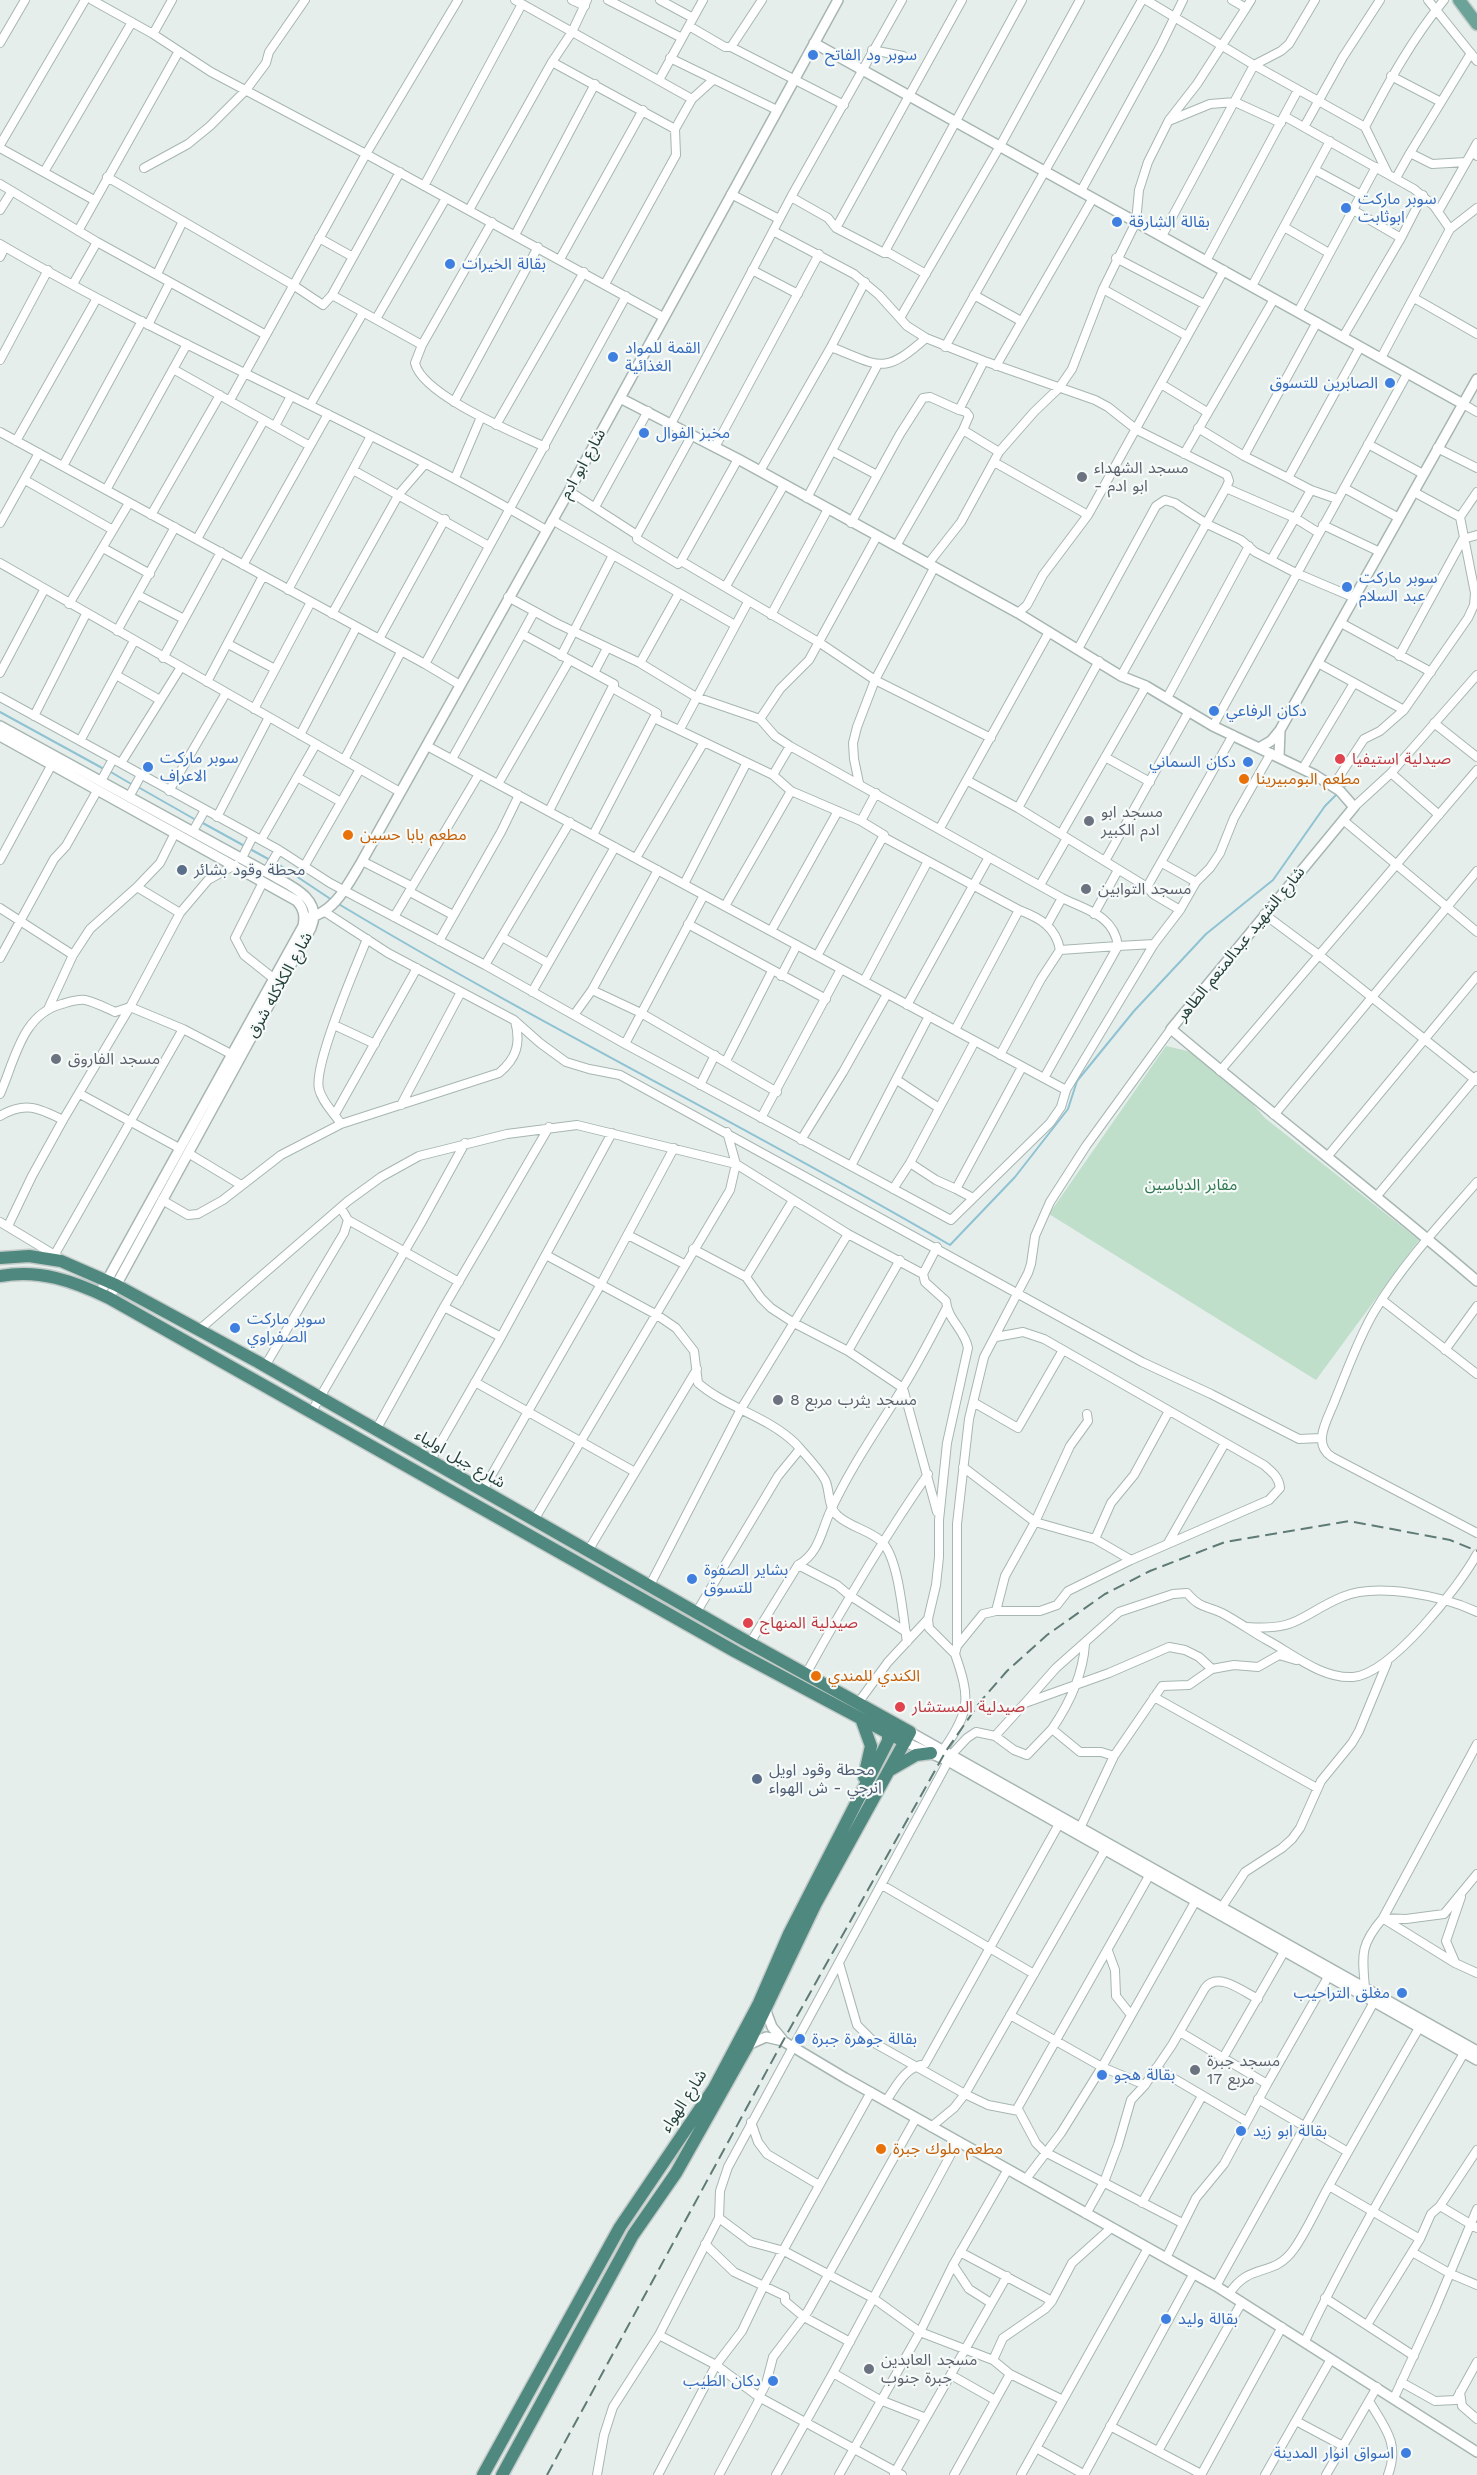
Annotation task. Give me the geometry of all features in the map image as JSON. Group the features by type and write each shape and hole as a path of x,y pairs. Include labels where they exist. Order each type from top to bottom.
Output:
{"highway":[{"name":"شارع جبل اولياء","path":"0,1258 58,1257 111,1282 200,1329 696,1613 858,1703 892,1727"},
{"name":"شارع جبل اولياء","path":"0,1276 21,1273 47,1275 104,1295 728,1647 862,1720 892,1727"},
{"path":"858,1799 871,1746 862,1720"},
{"path":"892,1727 907,1737"},
{"name":"شارع الهواء","path":"483,2475 620,2227 714,2088 759,2003 789,1934 888,1741 892,1727"},
{"name":"شارع الهواء","path":"502,2475 633,2235 676,2173 748,2045 816,1904 907,1737"},
{"path":"889,1770 912,1757 943,1754"}],"main road":[{"path":"1459,0 1477,24"}],"street":[{"path":"0,43 25,0"},
{"path":"85,0 0,146 94,200"},
{"path":"92,0 153,34 211,72 492,222 663,317"},
{"path":"108,8 112,0"},
{"path":"153,34 172,0"},
{"path":"144,168 188,144 210,126 246,90 266,63 269,52 305,0"},
{"path":"230,400 366,154 458,0"},
{"path":"469,210 552,62 572,32 586,3 572,0"},
{"path":"609,0 682,38"},
{"path":"660,0 725,47 731,47 844,105"},
{"path":"659,80 703,0"},
{"path":"731,47 762,0"},
{"name":"شارع ابو ادم","path":"310,918 325,912 345,889 362,861 569,491 838,0"},
{"path":"671,424 779,219 902,0"},
{"path":"836,228 962,0"},
{"path":"884,253 957,123 1022,0"},
{"path":"900,318 1000,146 1080,0"},
{"path":"945,347 1144,0 1365,127 1388,174"},
{"path":"1081,191 1183,0"},
{"path":"1232,0 1246,8"},
{"path":"859,783 853,743 875,680 931,566 961,522 999,452 1034,412 1059,388 1081,348 1116,258 1136,222 1139,190 1148,162 1170,120 1251,0"},
{"path":"1162,236 1254,65 1281,51 1289,44 1315,0"},
{"path":"1304,127 1380,0"},
{"path":"1428,0 1477,61"},
{"path":"1365,127 1392,76 1425,24 1444,0"},
{"path":"424,186 519,2 692,99"},
{"path":"44,172 132,22"},
{"path":"814,43 1477,412"},
{"path":"872,50 903,56"},
{"path":"78,231 179,51"},
{"path":"1396,178 1471,53"},
{"path":"670,58 777,110"},
{"path":"552,62 675,129"},
{"path":"1392,76 1441,102"},
{"path":"605,284 676,155 675,129 692,99 713,80"},
{"path":"515,235 595,84"},
{"path":"1206,261 1298,90"},
{"path":"1170,120 1210,104 1235,102 1304,127 1423,195 1450,229"},
{"path":"560,259 643,110"},
{"path":"1252,286 1330,141"},
{"path":"1438,212 1466,162 1474,154 1477,143"},
{"path":"1410,153 1432,164 1466,162"},
{"path":"1298,312 1376,167"},
{"path":"1315,170 1361,195"},
{"path":"107,177 323,305 332,295 399,172"},
{"path":"0,184 97,242 266,335"},
{"path":"0,210 12,191"},
{"path":"732,194 779,219"},
{"path":"1343,337 1401,238 1423,195"},
{"path":"791,197 828,218 836,228 884,253 889,253 926,274"},
{"path":"376,320 446,198"},
{"path":"996,366 1093,198"},
{"path":"1381,358 1450,229 1477,208"},
{"path":"1353,210 1401,238"},
{"path":"157,274 183,221"},
{"path":"492,222 422,345 415,363 418,373 454,402 545,447"},
{"path":"1284,228 1329,253"},
{"path":"773,231 819,254 865,282 900,318 926,338 996,366 1095,400 1108,407 1137,430 1224,473 1228,478 1226,488 1207,524 1121,676"},
{"path":"319,238 353,257"},
{"path":"73,284 97,242"},
{"path":"0,257 3,246 145,323 455,478 546,530"},
{"path":"454,402 538,247"},
{"path":"715,447 819,254"},
{"path":"1116,258 1204,304"},
{"path":"0,360 48,270"},
{"path":"752,270 798,294"},
{"path":"1018,613 1027,604 1043,575 1088,515 1224,270"},
{"path":"496,424 584,272"},
{"path":"63,466 170,282"},
{"path":"760,471 831,347 865,282"},
{"path":"1103,289 1187,336"},
{"path":"332,295 422,345"},
{"path":"974,295 1021,321"},
{"path":"425,664 626,296"},
{"path":"16,441 97,298"},
{"path":"1414,298 1477,334"},
{"path":"1184,454 1274,299"},
{"path":"310,405 363,313"},
{"path":"1244,456 1317,322"},
{"path":"831,347 878,364 890,364 900,359 926,338"},
{"path":"106,490 188,344"},
{"path":"1288,478 1360,347"},
{"path":"958,410 984,361"},
{"path":"807,498 878,364"},
{"path":"173,369 310,446"},
{"path":"1214,726 1407,374"},
{"path":"1259,748 1271,741 1280,730 1477,379"},
{"path":"1161,384 1207,412"},
{"path":"151,514 220,395"},
{"path":"275,426 291,396"},
{"path":"851,523 923,398 930,397 966,412 969,417 963,430 896,546"},
{"path":"620,398 738,459 1018,613 1121,676 1146,686 1214,726 1303,768 1333,786 1354,807 1391,773 1477,675"},
{"path":"595,507 648,411"},
{"path":"243,565 328,414"},
{"path":"455,478 481,417"},
{"path":"197,539 264,420"},
{"path":"1198,428 1244,456 1311,490 1337,499"},
{"path":"963,430 999,452"},
{"path":"0,432 460,685"},
{"path":"637,535 692,435"},
{"path":"288,590 371,436"},
{"path":"1368,444 1423,474"},
{"path":"1437,448 1477,468"},
{"path":"832,452 878,475"},
{"path":"0,523 39,453"},
{"path":"569,491 637,535 637,539 678,564 738,459"},
{"path":"994,462 1088,515"},
{"path":"332,614 399,494 425,464"},
{"path":"353,470 445,519 489,546"},
{"path":"24,480 113,530"},
{"path":"726,586 784,485"},
{"path":"1226,488 1295,518 1319,533"},
{"path":"1344,488 1399,518"},
{"path":"1271,560 1311,490"},
{"path":"1414,492 1460,517"},
{"path":"1333,786 1364,739 1380,731 1404,710 1474,606 1475,593 1460,517 1477,492"},
{"path":"1078,649 1157,504 1165,500 1249,546 1255,552 1296,573 1355,598"},
{"path":"69,604 129,503"},
{"path":"771,615 828,509"},
{"path":"379,639 445,519"},
{"path":"552,520 735,626"},
{"path":"1323,525 1380,552"},
{"path":"117,631 175,527"},
{"path":"1399,656 1463,539 1477,534"},
{"path":"760,719 780,689 809,660 820,643 877,536"},
{"path":"1167,698 1249,546"},
{"path":"103,548 150,574"},
{"path":"163,658 221,552"},
{"path":"561,656 613,555"},
{"path":"681,561 820,643 875,680 991,738"},
{"path":"0,563 400,792"},
{"path":"207,682 263,576"},
{"path":"0,673 44,590"},
{"path":"640,663 680,593"},
{"path":"138,595 184,619"},
{"path":"508,597 640,663 696,697 760,719 775,736 790,746 1062,898 1105,918 1117,939 1118,946 1044,1078"},
{"path":"254,709 311,602"},
{"path":"680,729 748,602"},
{"path":"452,759 534,612"},
{"path":"34,716 86,614"},
{"path":"1341,623 1431,672"},
{"path":"300,735 356,628"},
{"path":"940,828 1049,632"},
{"path":"522,634 614,684"},
{"path":"80,741 135,641"},
{"path":"228,644 275,669"},
{"path":"594,673 607,648"},
{"path":"344,760 401,652"},
{"path":"498,784 569,661"},
{"path":"1018,807 1099,661"},
{"path":"1318,663 1404,710"},
{"path":"0,958 54,859 66,846 99,786 181,667"},
{"path":"116,675 160,700"},
{"path":"1303,768 1354,683"},
{"path":"614,684 614,689 657,712"},
{"path":"549,811 614,684"},
{"path":"1040,885 1105,757 1146,686"},
{"path":"169,791 225,693"},
{"path":"0,697 279,850 330,883 439,940 625,1044 951,1220 1050,1123 1061,1107 1065,1090 1154,944 1180,910 1196,882 1210,868 1220,853 1234,818 1275,755 1280,730"},
{"path":"1105,861 1189,711"},
{"path":"657,712 656,719 773,775 791,791 861,821 884,835 885,838 1040,920 1054,932 1060,950"},
{"path":"593,835 657,712"},
{"path":"217,817 269,717"},
{"path":"1434,723 1477,757"},
{"name":"شارع الكلاكله شرق","path":"0,726 175,833 306,896 313,905 305,939 162,1200 111,1282"},
{"path":"1147,887 1233,735"},
{"name":"شارع الكلاكله شرق","path":"0,737 51,766 129,797 193,831 238,862"},
{"path":"636,858 704,742"},
{"path":"8,1226 32,1176 130,1007 180,913 208,880 238,862 257,838 316,744"},
{"path":"427,746 1065,1090"},
{"path":"773,775 790,746"},
{"path":"1105,757 1150,782"},
{"path":"684,884 746,764"},
{"path":"0,860 51,766"},
{"path":"305,865 360,769"},
{"path":"1220,1071 1477,770"},
{"path":"1391,773 1438,815"},
{"path":"394,917 479,774"},
{"path":"129,797 141,775"},
{"path":"297,777 340,802"},
{"path":"968,781 1018,807 1180,910"},
{"path":"725,906 791,791"},
{"path":"861,821 876,793"},
{"path":"439,940 501,832 519,795"},
{"name":"شارع الشهيد عبدالمنعم الطاهر","path":"1354,807 1172,1029 1220,1071 1477,1281"},
{"path":"193,831 205,810"},
{"path":"771,931 838,811"},
{"path":"1344,820 1477,932"},
{"path":"485,965 570,822"},
{"path":"0,1094 26,1031 34,1019 49,1007 73,955 90,928 137,887 160,863 175,833"},
{"path":"818,956 884,835"},
{"path":"532,992 615,847"},
{"path":"273,978 244,955 235,938 279,850"},
{"path":"907,1005 989,857"},
{"path":"362,861 411,886"},
{"path":"864,981 928,861"},
{"path":"1162,863 1196,882"},
{"path":"574,1015 592,990 658,870"},
{"path":"1094,914 1118,870"},
{"path":"1274,1115 1477,872"},
{"path":"411,886 410,892 453,915"},
{"path":"137,887 180,913"},
{"path":"625,1044 704,895"},
{"path":"1047,925 1062,898"},
{"path":"0,908 73,955"},
{"path":"955,1030 1019,910"},
{"path":"325,912 417,968 514,1020 566,1062 589,1070 620,1075 937,1247 1142,1362 1299,1439 1321,1438"},
{"path":"1264,914 1476,1078 1376,1197"},
{"name":"شارع الكلاكله شرق","path":"111,1282 178,1148 273,978 310,918"},
{"path":"688,924 826,999"},
{"path":"502,938 548,963"},
{"path":"342,1124 322,1097 318,1086 334,1024 367,939"},
{"path":"1060,950 1154,944"},
{"path":"781,976 797,945"},
{"path":"1000,1054 1041,979 1060,950"},
{"path":"335,1114 417,968"},
{"path":"761,1118 841,969"},
{"path":"726,1061 772,971"},
{"path":"1327,1158 1477,976"},
{"path":"592,990 641,1013 777,1092"},
{"path":"401,1105 461,992"},
{"path":"801,1140 887,994"},
{"path":"49,1007 85,1000 115,1012 130,1007 183,1029 231,1054"},
{"path":"851,1166 929,1016"},
{"path":"162,1200 188,1215 193,1215 223,1200 281,1155 342,1124 499,1073 511,1061 517,1050 519,1037 514,1020"},
{"path":"334,1024 375,1044"},
{"path":"0,1222 58,1257 130,1121 183,1029"},
{"path":"597,2475 604,2435 613,2406 659,2335 719,2218 723,2180 751,2122 882,1885 943,1754 956,1732 965,1709 967,1696 956,1650 957,1524 972,1401 984,1357 1031,1264 1035,1236 1050,1202 1086,1146 1172,1029"},
{"path":"893,1189 910,1163 975,1041"},
{"path":"700,1084 715,1055"},
{"path":"956,1189 1022,1067"},
{"path":"897,1080 939,1108"},
{"path":"80,1094 178,1148"},
{"path":"0,1116 21,1106 35,1108 63,1120"},
{"path":"200,1329 341,1208 381,1177 419,1156 465,1143 549,1127 577,1125 736,1164 848,1234 923,1274"},
{"path":"376,1431 444,1307 549,1127"},
{"path":"534,1520 730,1190 736,1164 727,1132"},
{"path":"430,1461 501,1337 612,1133"},
{"path":"312,1411 465,1143"},
{"path":"483,1490 601,1284 674,1148"},
{"path":"188,1153 241,1185"},
{"path":"910,1163 973,1198"},
{"path":"1477,1182 1428,1239 1382,1300 1365,1329 1321,1438 1324,1453 1477,1533"},
{"path":"746,1277 793,1200"},
{"path":"341,1208 348,1220 459,1282"},
{"path":"265,1366 334,1253 348,1220"},
{"path":"628,1234 684,1264"},
{"path":"650,1586 741,1409 848,1234"},
{"path":"750,1643 798,1565 814,1550 849,1471 903,1388 946,1309 946,1301 924,1282 923,1274 937,1247"},
{"path":"693,1249 746,1277 761,1298 794,1323 848,1351 903,1388"},
{"path":"546,1255 657,1315 676,1328 694,1351 698,1383 711,1395 772,1426 800,1449 825,1481 832,1508 837,1516 881,1541 891,1557 898,1581 907,1642"},
{"path":"848,1351 900,1260"},
{"path":"104,1295 111,1282"},
{"path":"1382,1300 1477,1374"},
{"path":"1445,1350 1477,1306"},
{"path":"444,1307 501,1337"},
{"path":"946,1309 966,1338 968,1348 947,1443 939,1520 939,1557 928,1619 929,1628 956,1650"},
{"path":"956,1650 983,1614 996,1611 1040,1611 1057,1605 1068,1591 1168,1543 1269,1500 1280,1488 1274,1473 1264,1465 1044,1339 1023,1332 996,1337"},
{"path":"972,1401 1018,1428 1063,1350"},
{"path":"588,1551 697,1368"},
{"path":"475,1382 582,1440 635,1472"},
{"path":"903,1388 904,1400 928,1474 939,1520"},
{"path":"1095,1539 1111,1503 1134,1475 1169,1411"},
{"path":"996,1611 1005,1576 1035,1522 1070,1446 1088,1421 1087,1414"},
{"path":"1168,1543 1225,1443"},
{"path":"696,1613 778,1476 800,1449"},
{"path":"963,1467 1035,1522 1095,1539 1131,1560"},
{"path":"806,1674 881,1541 928,1474"},
{"path":"1081,1826 1114,1756 1162,1686 1189,1685 1212,1669 1234,1665 1258,1667 1279,1654 1333,1675 1353,1677 1375,1670 1388,1661 1446,1600 1477,1555"},
{"path":"798,1565 837,1585 906,1632"},
{"path":"1243,1626 1268,1628 1286,1626 1303,1619 1323,1606 1361,1590 1380,1589 1446,1600 1477,1612"},
{"path":"996,1736 1056,1668 1119,1612 1173,1594 1187,1593 1198,1605 1221,1613 1306,1664"},
{"path":"858,1703 875,1678 928,1619"},
{"path":"943,1754 976,1732 996,1736 1014,1750 1028,1755 1052,1729 1076,1684 1084,1660 1085,1644"},
{"path":"1025,1703 1169,1647 1185,1650 1199,1657 1212,1669"},
{"path":"1222,1907 1245,1872 1292,1839 1300,1828 1317,1788 1352,1743 1388,1661"},
{"path":"1154,1697 1317,1788"},
{"path":"1052,1729 1080,1752 1101,1752 1114,1756"},
{"path":"907,1737 1081,1826 1477,2052"},
{"path":"1365,1988 1362,1954 1371,1933 1383,1918 1477,1744"},
{"path":"943,1754 1149,1876 1477,2060"},
{"path":"1467,1761 1477,1766"},
{"path":"886,2100 899,2081 914,2066 925,2064 1059,1824"},
{"path":"931,2127 954,2108 965,2094 1104,1850"},
{"path":"1383,1918 1406,1919 1444,1914 1477,1872"},
{"path":"1017,2109 1149,1876"},
{"path":"882,1885 1034,1974"},
{"path":"1455,1963 1446,1941 1464,1890"},
{"path":"1026,2179 1061,2133 1102,2067 1195,1902"},
{"path":"1383,1918 1455,1963 1477,1973"},
{"path":"1108,1952 1115,1970 1116,1996 1131,2015"},
{"path":"1223,2058 1284,1952"},
{"path":"839,1963 857,2025 883,2049 988,2105 1017,2109 1022,2113 1036,2143 1045,2152 1182,2223"},
{"path":"1166,2258 1182,2223 1203,2188 1224,2164 1266,2084 1328,1977"},
{"path":"1086,2214 1104,2182 1123,2131 1127,2107 1136,2093 1145,2085 1180,2032 1210,1981 1219,1980 1258,1999"},
{"path":"1216,2286 1374,2002"},
{"path":"766,2011 772,2027 783,2041"},
{"path":"1010,2015 1102,2067 1145,2085"},
{"path":"1229,2294 1244,2276 1276,2267 1283,2262 1300,2240 1419,2028"},
{"path":"1180,2032 1266,2084"},
{"path":"748,2045 766,2037 783,2041 931,2127 1216,2286 1477,2452"},
{"path":"1305,2342 1325,2298 1372,2212 1464,2053"},
{"path":"1156,2068 1246,2121"},
{"path":"658,2475 716,2365 742,2331 764,2285 871,2092"},
{"path":"1142,2203 1202,2096"},
{"path":"1258,2099 1348,2152"},
{"path":"718,2475 758,2402 766,2384 773,2357 804,2317 916,2118"},
{"path":"751,2122 758,2142 767,2154 819,2185"},
{"path":"776,2475 958,2141"},
{"path":"1367,2325 1420,2239 1428,2218 1440,2206 1477,2150"},
{"path":"839,2475 920,2332 960,2252 1008,2169"},
{"path":"1329,2186 1420,2239"},
{"path":"1440,2206 1474,2227"},
{"path":"1394,2398 1450,2274 1474,2227 1477,2209"},
{"path":"719,2218 751,2242 784,2251 829,2273 873,2298 920,2332 966,2348 993,2361 1010,2374 1063,2400"},
{"path":"993,2361 1003,2338 1045,2309 1052,2301 1072,2263 1111,2228"},
{"path":"705,2244 734,2272 785,2296 786,2301 804,2317 850,2342"},
{"path":"1021,2475 1148,2248"},
{"path":"960,2252 1052,2301"},
{"path":"1412,2252 1450,2274 1477,2285"},
{"path":"953,2265 969,2289 991,2303"},
{"path":"1036,2448 1084,2475 1194,2273"},
{"path":"659,2335 716,2365 759,2397 897,2474 926,2418 1007,2276"},
{"path":"1325,2298 1413,2356"},
{"path":"1158,2451 1242,2302"},
{"path":"1110,2426 1201,2475 1282,2327"},
{"path":"1265,2475 1331,2359"},
{"path":"1401,2382 1439,2402 1456,2400 1477,2362"},
{"path":"833,2373 880,2400 926,2418"},
{"path":"954,2475 1010,2374"},
{"path":"951,2375 995,2400"},
{"path":"1326,2475 1377,2387"},
{"path":"1460,2391 1462,2406 1477,2419"},
{"path":"1369,2401 1393,2446 1394,2460 1388,2475"},
{"path":"1296,2421 1343,2446"}],"green space":[{"name":"مقابر الدباسين","path":"1166,1046 1192,1052 1251,1102 1265,1118 1419,1240 1316,1380 1049,1214"}],"waterway":[{"path":"0,712 104,769"},
{"path":"109,771 133,785"},
{"path":"1342,789 1351,780"},
{"path":"138,787 196,820"},
{"path":"337,903 489,991 874,1201 950,1245 1015,1177 1068,1109 1077,1081 1134,1011 1206,934 1273,880 1325,806 1338,793"},
{"path":"201,822 270,860"},
{"path":"275,862 332,900"}],"railway":[{"path":"547,2475 783,2041 946,1751 980,1702 1007,1671 1047,1635 1105,1594 1150,1571 1225,1542 1349,1521 1450,1540 1477,1551"}],"place":[{"name":"سوبر ود الفاتح","path":"813,55"},
{"name":"سوبر ماركت ابوثابت","path":"1346,208"},
{"name":"بقالة الشارقة","path":"1117,222"},
{"name":"بقالة الخيرات","path":"450,264"},
{"name":"القمة للمواد الغذائية","path":"613,357"},
{"name":"الصابرين للتسوق","path":"1390,383"},
{"name":"مخبز الفوال","path":"644,433"},
{"name":"مسجد الشهداء - ابو ادم","path":"1082,477"},
{"name":"سوبر ماركت عبد السلام","path":"1347,587"},
{"name":"دكان الرفاعي","path":"1214,711"},
{"name":"صيدلية استيفيا","path":"1340,759"},
{"name":"دكان السماني","path":"1248,762"},
{"name":"سوبر ماركت الاعراف","path":"148,767"},
{"name":"مطعم البومبيرينا","path":"1244,779"},
{"name":"مسجد ابو ادم الكبير","path":"1089,821"},
{"name":"مطعم بابا حسين","path":"348,835"},
{"name":"محطة وقود بشائر","path":"182,870"},
{"name":"مسجد التوابين","path":"1086,889"},
{"name":"مسجد الفاروق","path":"56,1059"},
{"name":"سوبر ماركت الصفراوي","path":"235,1328"},
{"name":"مسجد يثرب مربع 8","path":"778,1400"},
{"name":"بشاير الصفوة للتسوق","path":"692,1579"},
{"name":"صيدلية المنهاج","path":"748,1623"},
{"name":"الكندي للمندي","path":"816,1676"},
{"name":"صيدلية المستشار","path":"900,1707"},
{"name":"محطة وقود اويل انرجي - ش الهواء","path":"757,1779"},
{"name":"مغلق التراحيب","path":"1402,1993"},
{"name":"بقالة جوهرة جبرة","path":"800,2039"},
{"name":"مسجد جبرة مربع 17","path":"1195,2070"},
{"name":"بقالة هجو","path":"1102,2075"},
{"name":"بقالة ابو زيد","path":"1241,2131"},
{"name":"مطعم ملوك جبرة","path":"881,2149"},
{"name":"بقالة وليد","path":"1166,2319"},
{"name":"مسجد العابدين جبرة جنوب","path":"869,2369"},
{"name":"دكان الطيب","path":"773,2381"},
{"name":"اسواق انوار المدينة","path":"1406,2453"}]}
